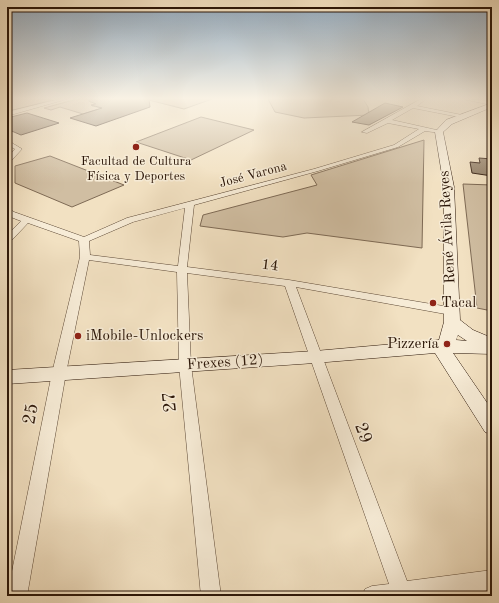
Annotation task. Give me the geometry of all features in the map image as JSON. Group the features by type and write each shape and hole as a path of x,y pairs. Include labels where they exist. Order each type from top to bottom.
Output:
{"street":[{"path":"365,132 377,127"},
{"path":"402,127 416,133"},
{"path":"415,127 440,132 444,127"},
{"name":"José Varona","path":"84,240 130,220 316,170 396,146 412,138 416,135 416,133 424,129"},
{"name":"René Ávila Reyes","path":"440,132 449,187 452,317 449,338 444,346"},
{"path":"7,142 19,150 7,162"},
{"name":"27","path":"190,204 182,270 186,365 211,596"},
{"path":"8,212 84,240"},
{"path":"7,240 27,220"},
{"name":"25","path":"17,596 58,373 85,257 84,240"},
{"name":"14","path":"85,257 289,283 452,317"},
{"name":"29","path":"289,283 402,594"},
{"path":"452,317 467,334 484,343 492,344"},
{"path":"444,346 444,354 492,426"},
{"name":"Frexes (12)","path":"7,377 315,357 444,346 492,348"},
{"path":"372,596 402,594 492,580"}],"shaded area":[{"path":"175,127 242,127 254,130 191,160 136,142"},
{"path":"424,140 422,248 307,233 283,237 200,226 203,215 317,185 311,175"},
{"path":"50,156 124,185 72,207 15,183 15,166"},
{"path":"463,184 492,185 492,311 477,308"}],"building":[{"path":"7,127 46,127 21,135 7,129"},
{"path":"479,158 492,159 492,176 472,173 470,162 480,163"}],"place":[{"name":"Facultad de Cultura Física y Deportes","path":"136,147"},
{"name":"Tacal","path":"433,303"},
{"name":"iMobile-Unlockers","path":"78,336"},
{"name":"Pizzería","path":"447,344"}]}
